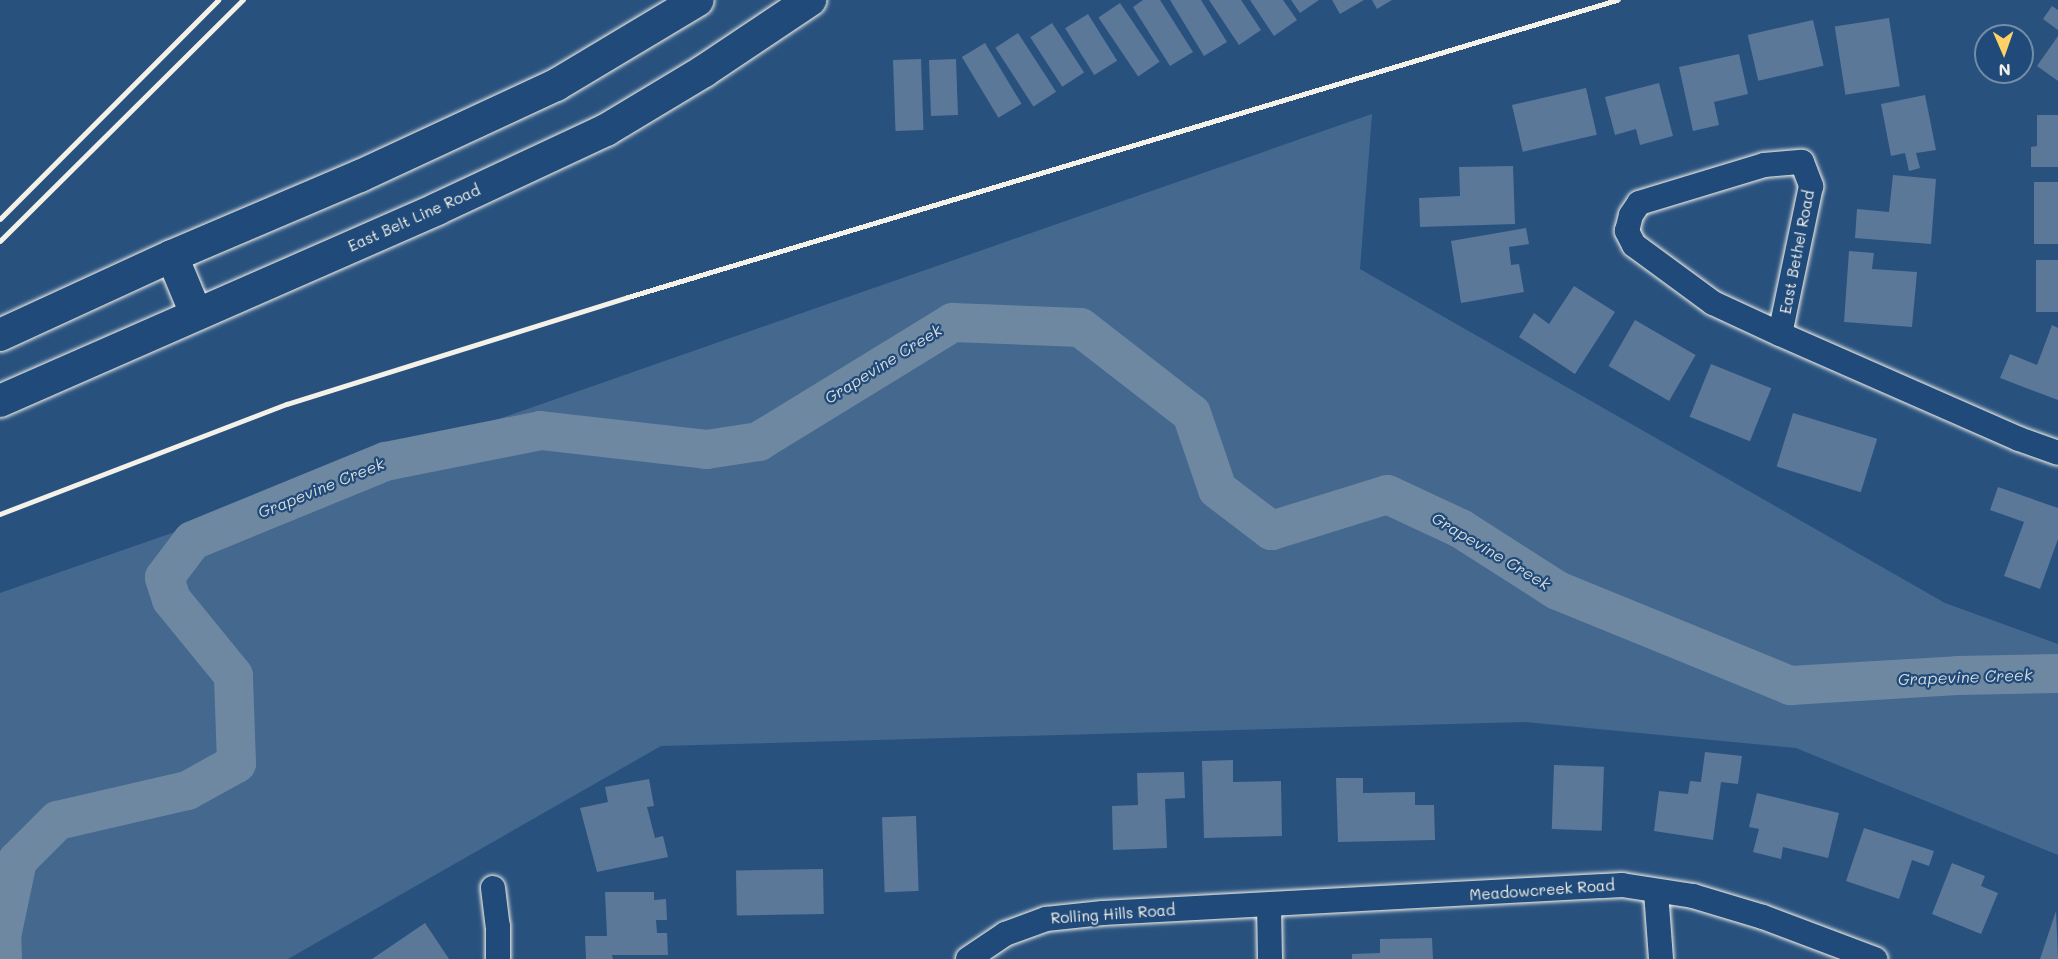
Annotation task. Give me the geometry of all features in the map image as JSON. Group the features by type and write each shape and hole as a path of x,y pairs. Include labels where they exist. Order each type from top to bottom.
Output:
{"main road":[{"path":"0,335 172,256 360,176 556,85 698,0"},
{"name":"East Belt Line Road","path":"0,401 437,209 606,130 704,71 810,0"},
{"path":"172,256 196,314"}],"street":[{"name":"East Bethel Road","path":"1780,334 1811,186 1802,162 1764,165 1640,203 1631,215 1627,231 1634,245 1713,303 1780,334 2019,439 2058,453"},
{"name":"Meadowcreek Road","path":"1269,905 1622,885 1693,897 1763,917 1875,959"},
{"path":"493,888 498,926 498,959"},
{"path":"1656,892 1661,959"},
{"path":"1269,905 1270,959"},
{"name":"Rolling Hills Road","path":"968,959 1005,934 1046,919 1269,905"}],"shaded area":[{"path":"1372,114 1360,269 1945,603 2058,644 2058,855 1796,748 1525,722 661,746 288,959 0,959 0,593"}],"building":[{"path":"1143,0 1160,0 1193,52 1170,66 1133,7"},
{"path":"1170,0 1201,0 1227,42 1204,56"},
{"path":"1209,0 1241,0 1261,30 1239,45"},
{"path":"1250,0 1283,0 1297,20 1274,36"},
{"path":"1291,0 1319,0 1300,13"},
{"path":"1332,0 1364,0 1340,14"},
{"path":"1372,0 1392,0 1377,9"},
{"path":"1120,3 1160,62 1138,76 1098,18"},
{"path":"2052,6 2058,10 2058,30 2043,19"},
{"path":"1088,14 1117,61 1094,75 1065,28"},
{"path":"1889,18 1900,86 1845,95 1835,27"},
{"path":"1813,20 1824,66 1758,81 1748,35"},
{"path":"1052,23 1084,72 1062,87 1030,37"},
{"path":"1018,33 1056,92 1033,106 995,48"},
{"path":"2058,36 2058,81 2037,66"},
{"path":"985,43 1022,104 998,118 962,57"},
{"path":"1739,54 1748,94 1714,102 1719,125 1693,131 1679,67"},
{"path":"921,59 923,130 895,131 893,60"},
{"path":"956,59 958,115 931,116 929,60"},
{"path":"1659,83 1673,136 1640,145 1636,129 1615,135 1605,97"},
{"path":"1586,88 1597,135 1523,152 1512,105"},
{"path":"1925,95 1936,150 1916,153 1920,168 1909,171 1905,153 1891,156 1881,104"},
{"path":"2037,115 2058,115 2058,167 2031,167 2031,147 2037,146"},
{"path":"1513,166 1515,224 1420,227 1419,198 1460,196 1459,167"},
{"path":"1893,175 1936,179 1931,244 1855,238 1857,209 1889,212"},
{"path":"2034,182 2058,182 2058,244 2034,244"},
{"path":"1526,228 1529,244 1509,247 1511,265 1519,264 1524,292 1461,303 1451,241"},
{"path":"1849,251 1874,253 1872,269 1917,272 1912,327 1844,322"},
{"path":"2036,260 2058,260 2058,312 2036,312"},
{"path":"1574,286 1615,312 1575,374 1519,337 1534,313 1549,324"},
{"path":"1635,320 1696,355 1669,401 1608,366"},
{"path":"2052,325 2058,328 2058,400 2000,378 2010,354 2037,365"},
{"path":"1711,364 1771,388 1750,441 1690,417"},
{"path":"1793,413 1877,439 1861,492 1777,467"},
{"path":"1998,487 2058,508 2058,539 2040,589 2004,576 2024,522 1990,510"},
{"path":"1705,752 1742,756 1738,784 1721,782 1713,840 1654,831 1659,791 1688,794 1690,781 1701,782"},
{"path":"1233,760 1233,782 1281,781 1282,836 1204,838 1202,761"},
{"path":"1554,765 1604,767 1602,831 1552,829"},
{"path":"1184,772 1185,798 1165,799 1167,848 1113,850 1112,806 1138,805 1137,773"},
{"path":"1336,778 1363,778 1363,793 1415,792 1415,805 1434,805 1435,840 1338,842"},
{"path":"649,779 654,806 647,807 655,838 663,836 668,857 597,872 580,808 608,802 605,787"},
{"path":"1757,793 1839,813 1828,858 1783,847 1781,859 1753,852 1759,829 1749,827"},
{"path":"916,816 919,891 885,892 882,817"},
{"path":"1864,828 1934,851 1929,866 1912,860 1899,899 1846,881"},
{"path":"1952,863 1985,876 1981,886 1998,893 1981,934 1932,914"},
{"path":"823,869 824,914 737,916 736,871"},
{"path":"605,892 654,892 654,900 666,899 667,920 656,920 657,933 667,933 668,955 612,955 613,959 586,959 585,936 607,936"},
{"path":"2056,911 2058,959 2040,959"},
{"path":"425,923 449,959 372,959"},
{"path":"1432,938 1433,959 1352,959 1352,954 1380,953 1380,939"}],"waterway":[{"name":"Grapevine Creek","path":"2,959 1,936 17,860 57,820 187,790 236,763 233,675 171,599 164,577 192,540 385,461 540,430 706,449 758,441 952,322 1080,327 1191,413 1217,489 1271,530 1387,494 1460,528 1557,590 1790,685 1957,675 2058,673"}],"railway":[{"path":"0,219 218,0"},
{"path":"0,241 243,0"},
{"path":"0,514 287,404 628,297 1617,0"}]}
